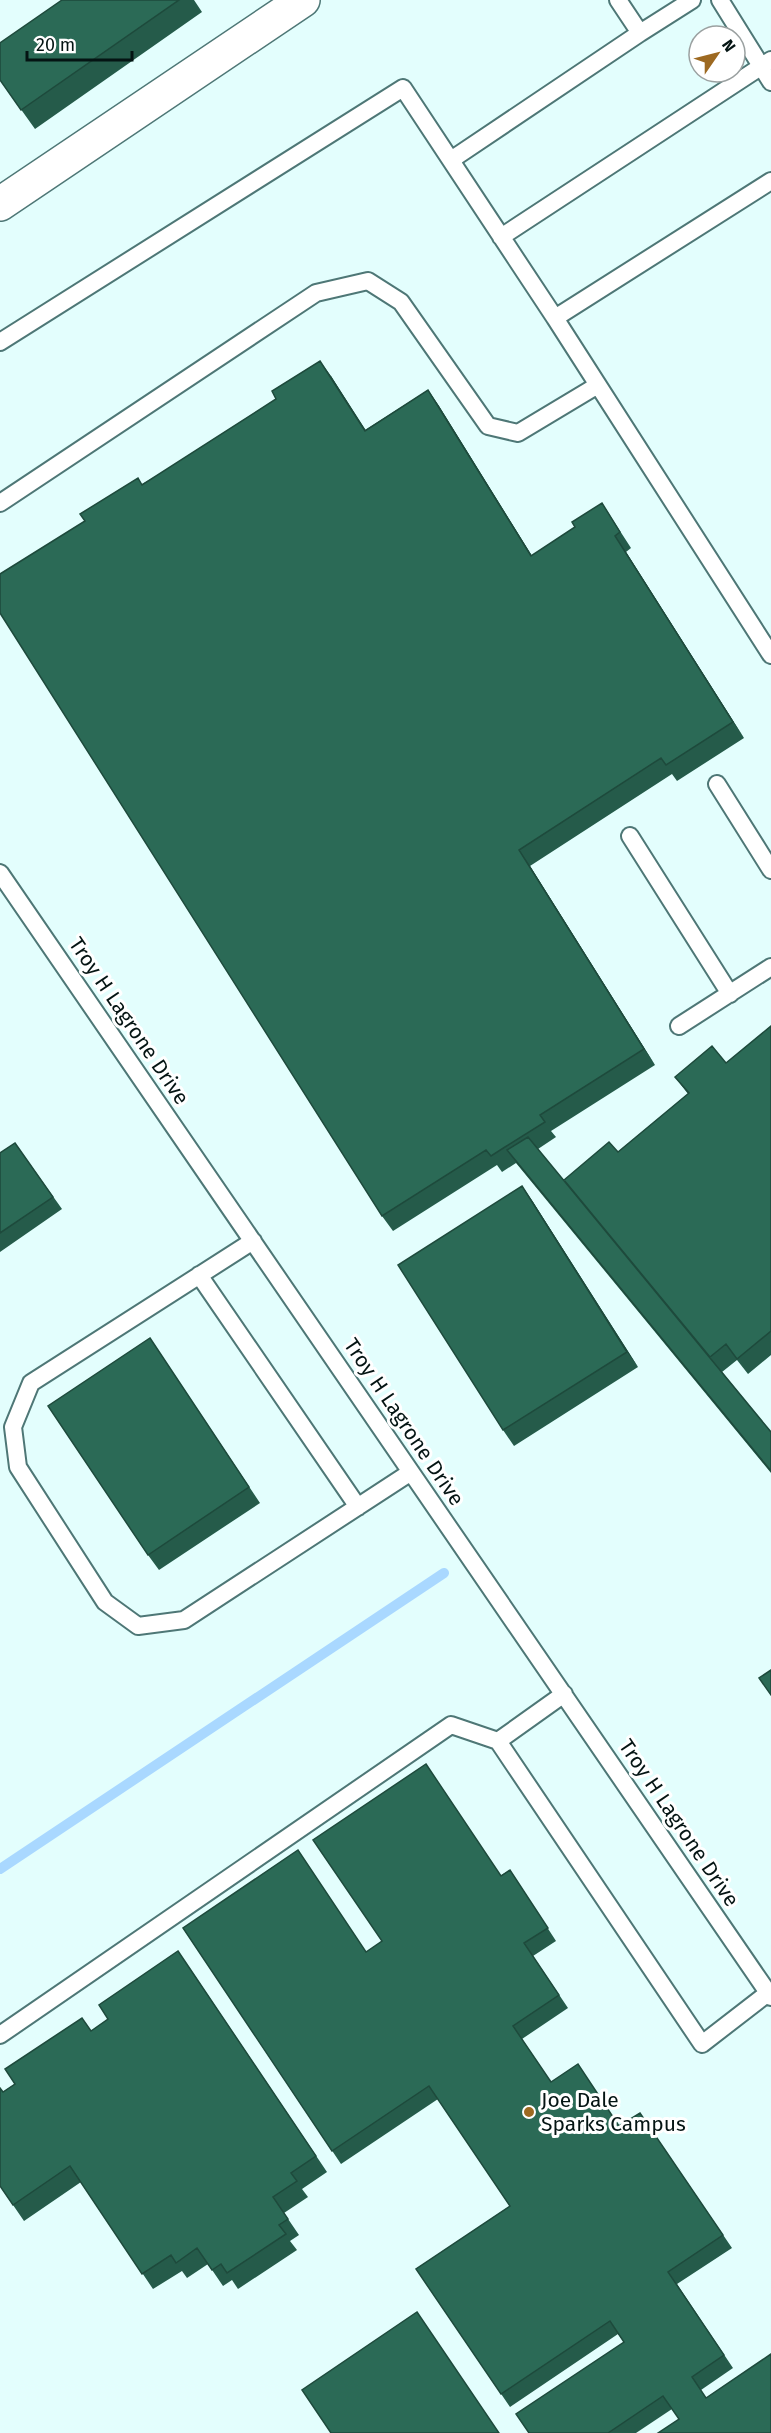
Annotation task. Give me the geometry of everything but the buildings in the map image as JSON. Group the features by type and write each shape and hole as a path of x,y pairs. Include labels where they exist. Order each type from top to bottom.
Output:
{"street":[{"path":"0,204 303,0"}],"lane":[{"path":"618,0 639,33"},
{"path":"451,160 639,33 692,0"},
{"path":"720,0 766,63 771,82"},
{"path":"501,237 766,63"},
{"path":"0,342 403,88 555,318 771,655"},
{"path":"555,318 771,181"},
{"path":"0,503 316,293 368,281 401,302 488,426 518,433 598,386"},
{"path":"717,784 771,870"},
{"path":"630,836 730,994"},
{"name":"Troy H Lagrone Drive","path":"0,873 770,1995"},
{"path":"679,1026 771,967"},
{"path":"253,1241 31,1383 13,1427 18,1467 105,1602 138,1626 184,1620 411,1472"},
{"path":"199,1275 358,1507"},
{"path":"498,1741 564,1695"},
{"path":"0,2035 451,1725 498,1741 702,2044 770,1995"}],"waterway":[{"path":"0,1869 444,1573"}],"place":[{"name":"Joe Dale Sparks Campus","path":"529,2112"}]}
